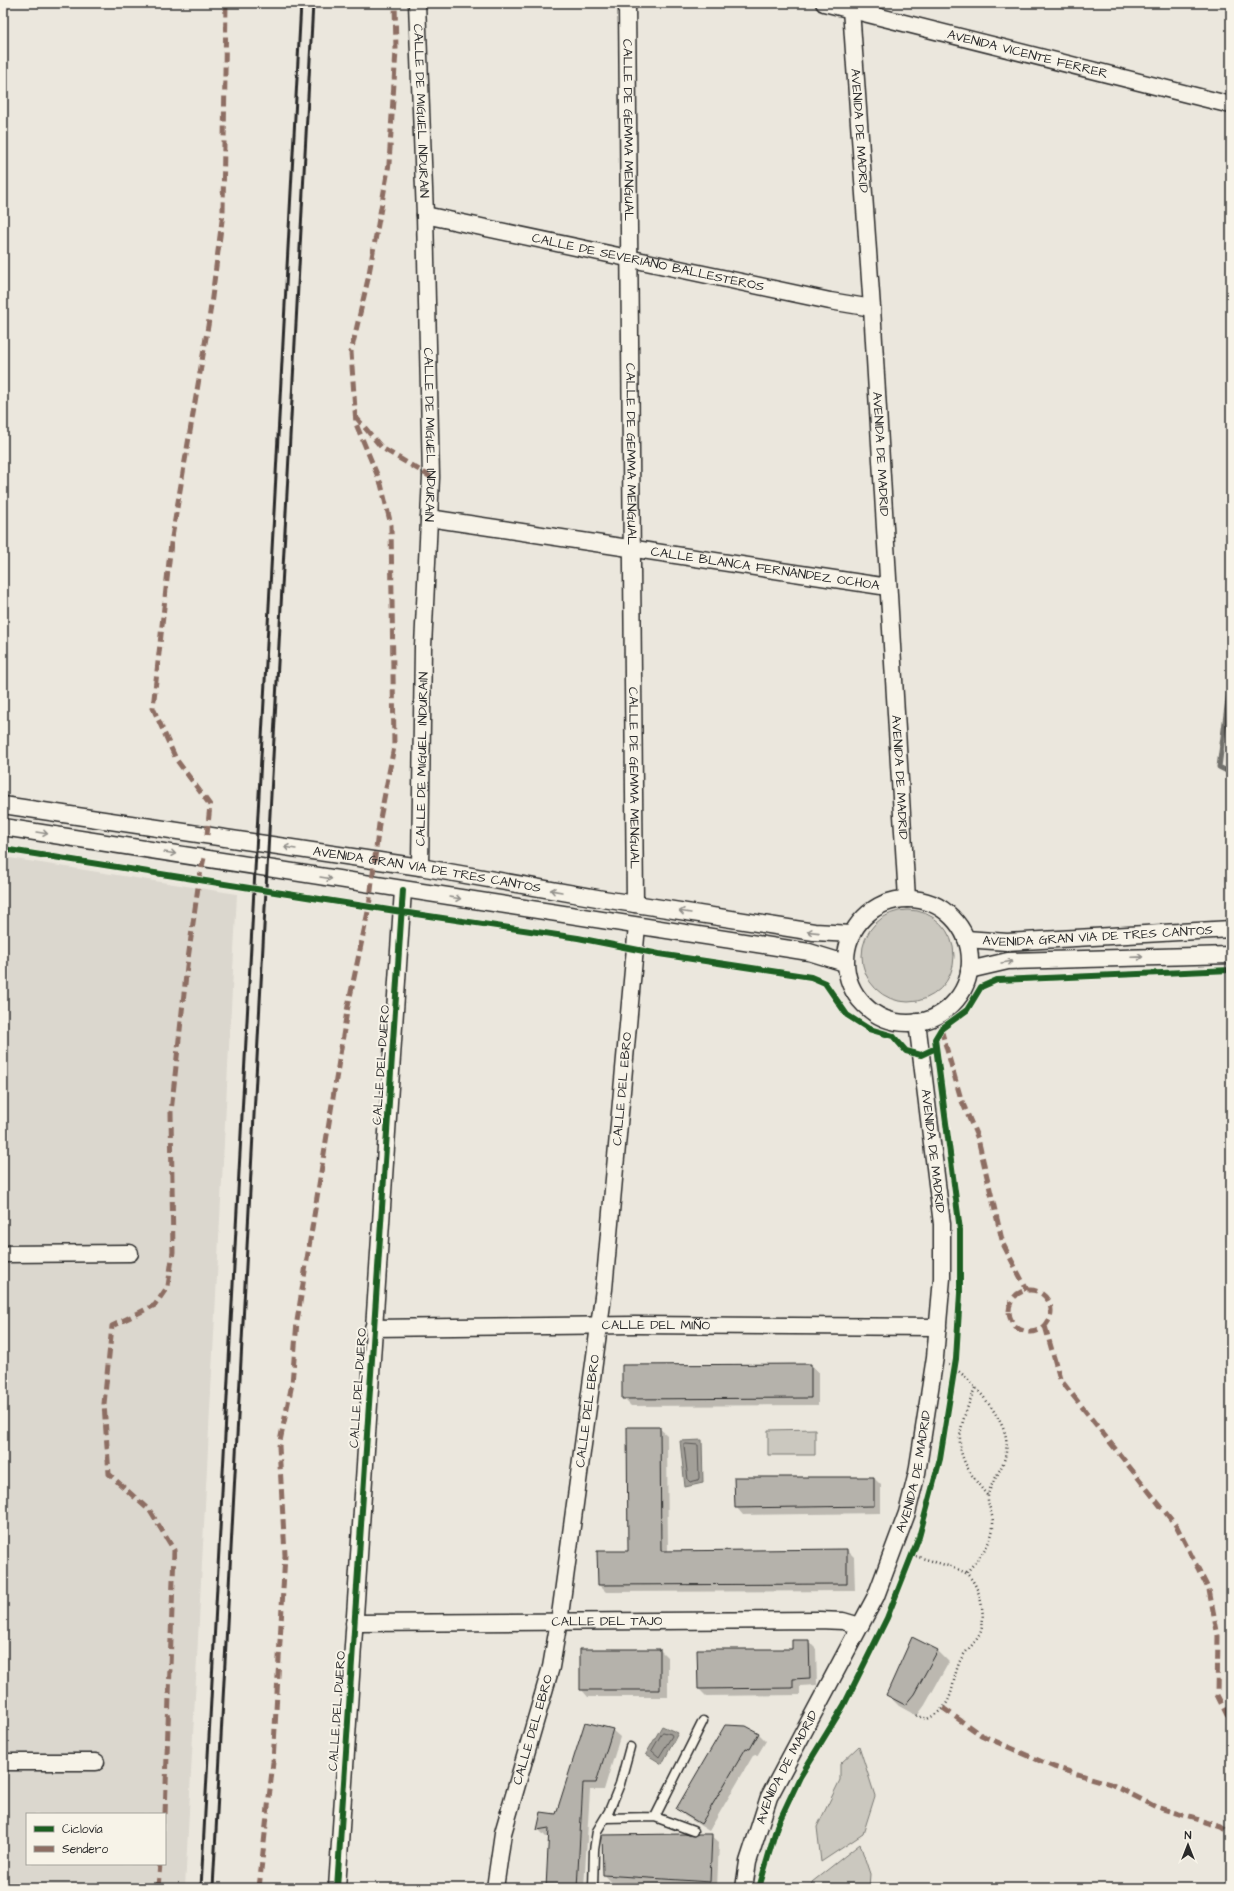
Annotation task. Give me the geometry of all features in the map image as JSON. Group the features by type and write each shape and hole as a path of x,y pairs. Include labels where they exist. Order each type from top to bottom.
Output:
{"street":[{"name":"CALLE DE MIGUEL INDURAIN","path":"417,3 425,215 431,477 423,647 420,868"},
{"name":"CALLE DE GEMMA MENGUAL","path":"627,3 635,904"},
{"name":"AVENIDA VICENTE FERRER","path":"824,3 1231,106"},
{"name":"AVENIDA DE MADRID","path":"851,9 872,308 907,899"},
{"name":"CALLE DE SEVERIANO BALLESTEROS","path":"425,215 872,308"},
{"name":"CALLE BLANCA FERNÁNDEZ OCHOA","path":"429,518 888,587"},
{"name":"AVENIDA GRAN VÍA DE TRES CANTOS","path":"3,805 420,868 814,932 852,934"},
{"name":"AVENIDA GRAN VÍA DE TRES CANTOS","path":"3,827 809,952 845,963"},
{"name":"CALLE DEL DUERO","path":"337,1888 403,890"},
{"path":"907,899 927,902 943,910 956,923 966,939 969,954 969,970 964,988 954,1003 939,1015 917,1022 886,1019 870,1010 857,997 848,980 845,963 847,948 852,934 862,919 875,908 891,901 907,899"},
{"name":"CALLE DEL EBRO","path":"495,1888 503,1833 551,1667 558,1622 599,1327 637,926"},
{"name":"AVENIDA GRAN VÍA DE TRES CANTOS","path":"966,939 1006,942 1231,929"},
{"name":"AVENIDA GRAN VÍA DE TRES CANTOS","path":"969,970 1008,961 1231,955"},
{"name":"AVENIDA DE MADRID","path":"744,1888 748,1862 769,1797 876,1596 908,1513 918,1473 938,1327 942,1278 942,1224 917,1022"},
{"path":"3,1254 130,1253"},
{"name":"CALLE DEL MIÑO","path":"373,1328 599,1327 635,1325 938,1327"},
{"name":"CALLE DEL TAJO","path":"354,1623 820,1620 843,1621 860,1626"},
{"path":"3,1762 96,1762"}],"lane":[{"path":"654,1817 703,1721"},
{"path":"593,1888 597,1831 605,1818 620,1784 630,1747"},
{"path":"605,1818 654,1817 693,1831"}],"path":[{"path":"935,1357 955,1368 975,1387 998,1420 1005,1433 1005,1457 987,1495"},
{"path":"966,1573 985,1549 992,1534 993,1524 987,1495 970,1475 959,1447 959,1432 975,1387"},
{"path":"912,1555 966,1573 974,1583 979,1595 983,1620 981,1632 960,1661 949,1700 943,1708 927,1719 915,1715"}],"shaded area":[{"path":"3,857 237,894 185,1888 3,1888"},
{"path":"908,910 926,914 940,924 950,938 954,956 950,974 940,988 926,998 908,1002 890,998 876,988 866,974 862,956 866,938 876,924 890,914"},
{"path":"815,1429 815,1455 768,1455 768,1430"},
{"path":"859,1746 875,1796 863,1834 821,1862 817,1827 840,1780 840,1764"},
{"path":"860,1844 870,1874 869,1888 813,1888 812,1882"}],"water":[{"path":"702,1440 703,1483 685,1487 680,1441"},
{"path":"662,1726 678,1733 662,1764 646,1754"}],"building":[{"path":"811,1364 811,1398 622,1399 622,1365"},
{"path":"627,1427 660,1427 661,1551 847,1549 847,1584 598,1585 597,1551 628,1551"},
{"path":"734,1477 874,1477 874,1506 735,1508"},
{"path":"912,1637 938,1650 914,1694 905,1705 886,1695"},
{"path":"792,1640 809,1640 810,1678 793,1679 793,1688 698,1689 697,1649 792,1649"},
{"path":"580,1649 660,1649 660,1690 580,1690"},
{"path":"585,1722 613,1729 596,1783 583,1783 577,1888 546,1888 549,1828 537,1830 541,1812 556,1814"},
{"path":"725,1725 746,1726 759,1733 750,1749 746,1748 701,1824 676,1809"},
{"path":"685,1834 694,1836 698,1834 712,1834 710,1882 603,1875 602,1835"}],"waterway":[{"path":"1231,676 1219,767 1231,773"}],"railway":[{"path":"201,1888 301,3"},
{"path":"213,1888 313,3"}],"marked path":[{"path":"207,835 210,805 176,759 153,708 171,543 209,320 223,213 226,3"},
{"path":"259,1888 273,1762 285,1555 279,1446 292,1384 297,1321 347,1011 369,907 379,824 394,747 391,525 381,484 356,424 351,352 368,279 389,164 396,50 395,3"},
{"path":"355,416 382,448 431,477"},
{"path":"165,1813 174,1550 150,1511 109,1474 104,1404 112,1326 155,1305 168,1286 173,1252 171,1112 187,966 199,880 204,858"},
{"path":"941,1029 961,1099 978,1139 1003,1244 1027,1290"},
{"path":"1030,1290 1045,1296 1051,1311 1045,1326 1030,1332 1015,1326 1009,1311 1015,1296 1030,1290"},
{"path":"1045,1326 1060,1379 1177,1527 1209,1590 1218,1636 1217,1695 1227,1715 1231,1718"},
{"path":"943,1708 981,1735 1054,1767 1111,1784 1156,1807 1222,1827 1231,1833"},
{"path":"158,1888 160,1865"}],"cycle path":[{"path":"3,849 402,912 578,938 659,954 811,977 825,983 847,1015 869,1029 893,1036 906,1051 921,1055 936,1048"},
{"path":"337,1888 403,890"},
{"path":"759,1888 777,1826 800,1777 844,1705 887,1618 919,1537 940,1459 956,1359 960,1293 960,1230 935,1039 941,1029 967,1010 981,987 997,980 1231,970"}]}
